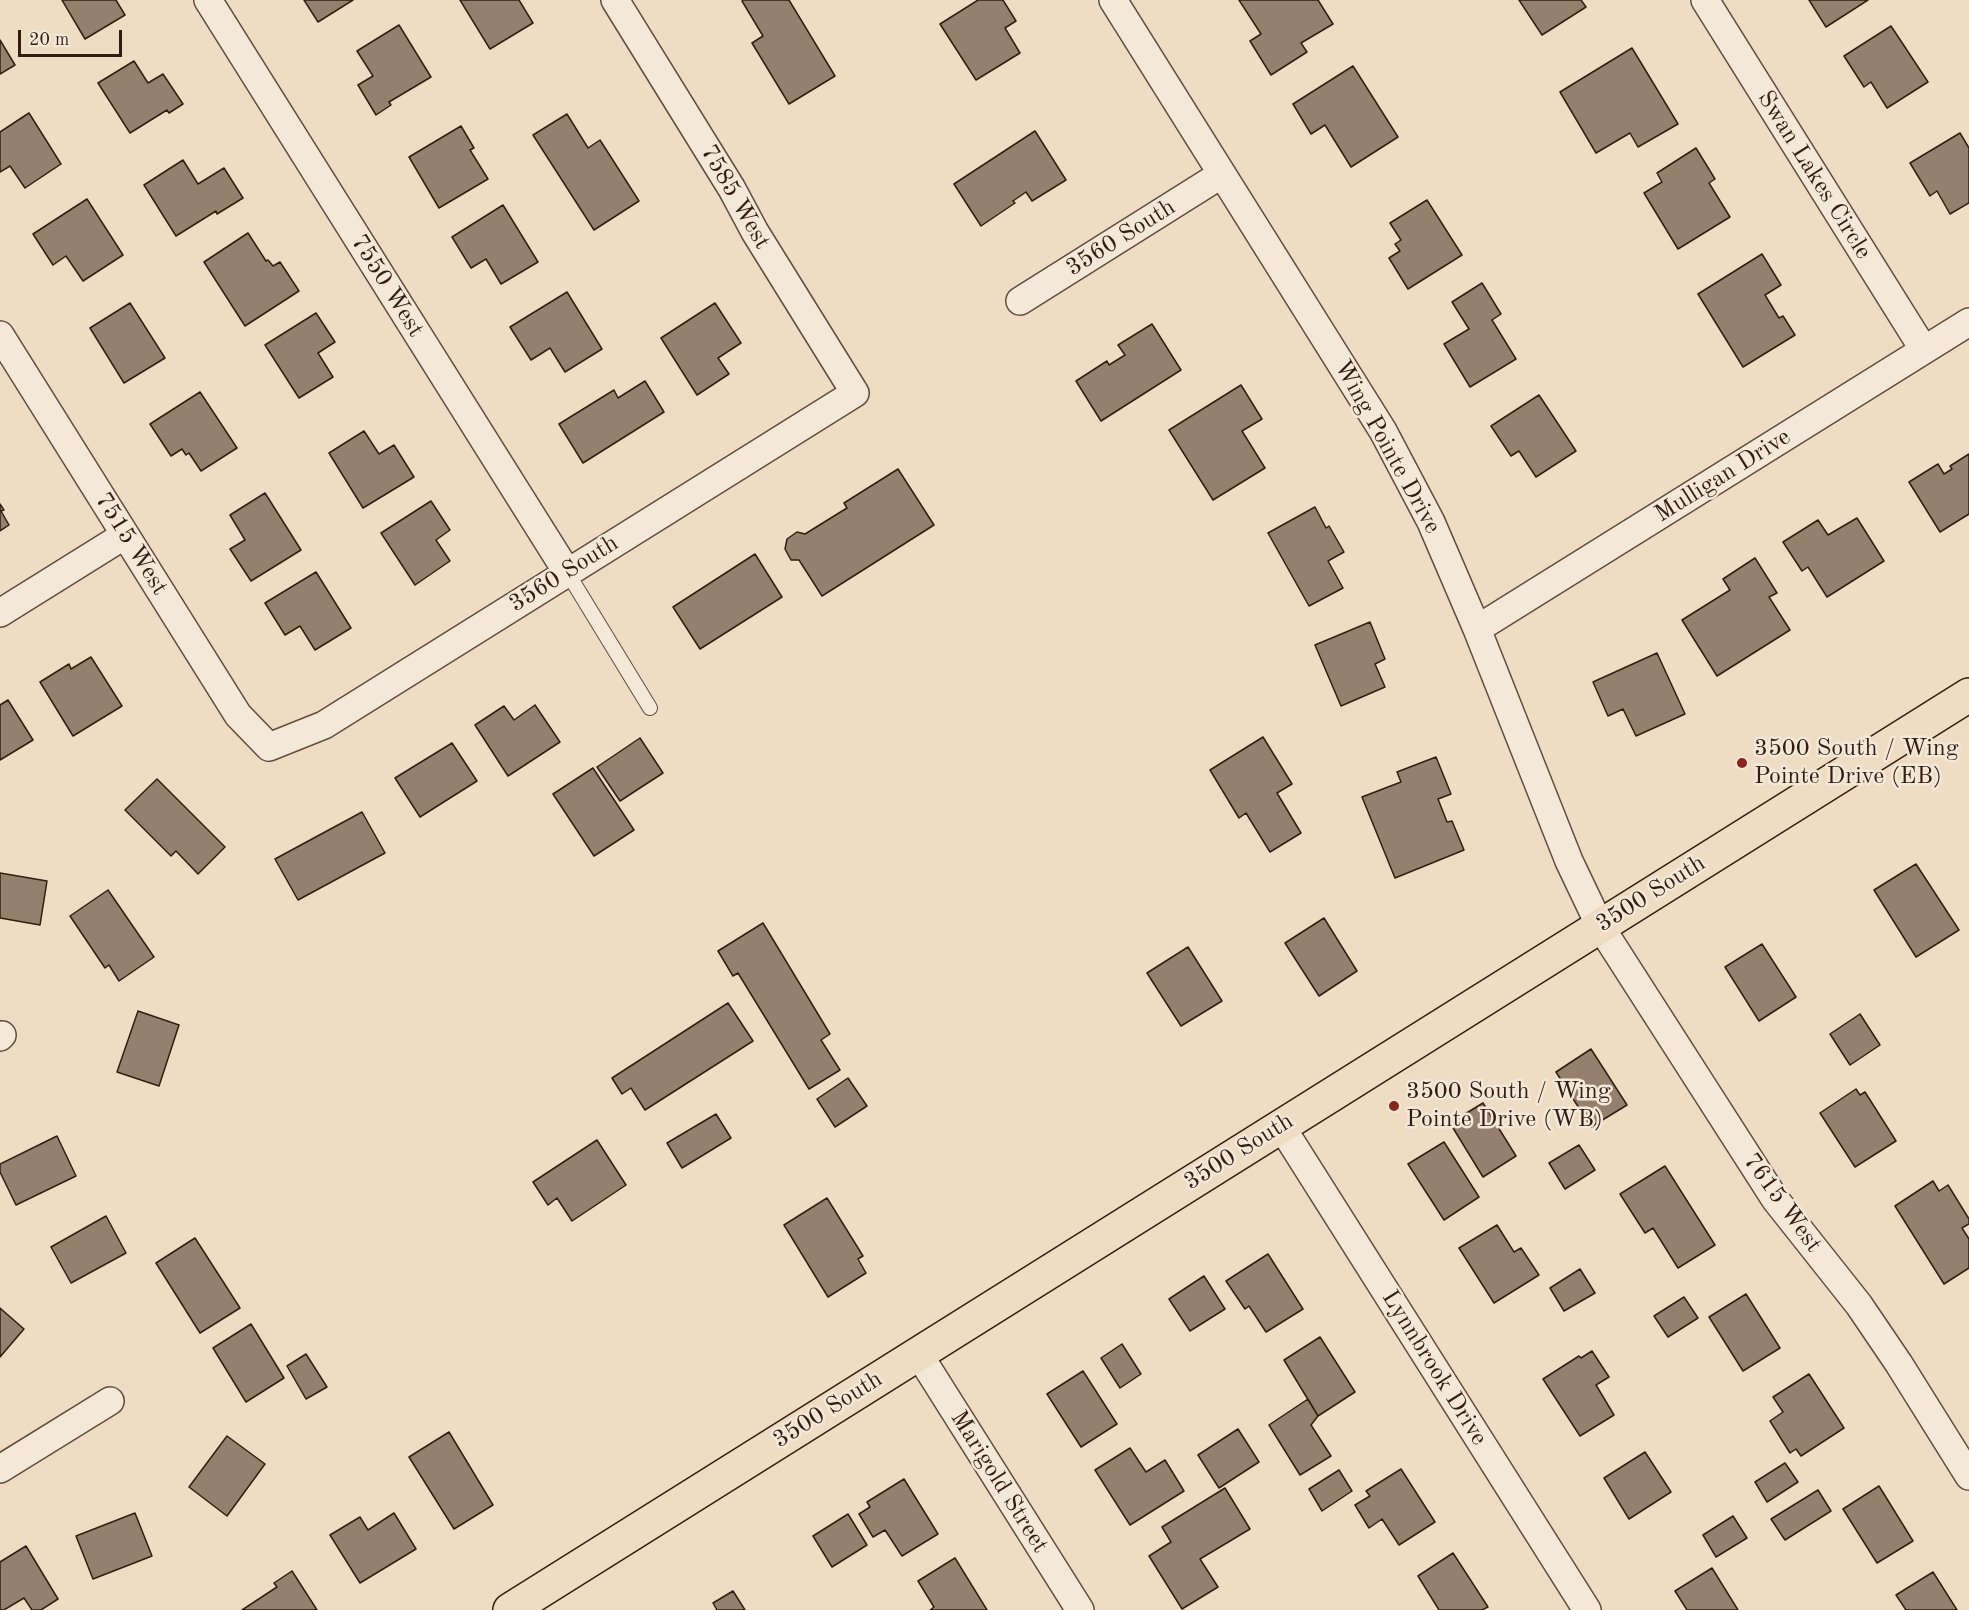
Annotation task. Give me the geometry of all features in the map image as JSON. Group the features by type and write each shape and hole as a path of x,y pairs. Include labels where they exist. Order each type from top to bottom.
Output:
{"main road":[{"name":"3500 South","path":"524,1606 918,1353 1969,694"}],"street":[{"name":"7550 West","path":"208,0 567,572"},
{"name":"7585 West","path":"615,0 855,393"},
{"name":"Wing Pointe Drive","path":"1113,0 1383,431 1431,522 1477,629 1569,861 1600,926"},
{"name":"Swan Lakes Circle","path":"1704,0 1924,350"},
{"name":"3560 South","path":"1020,301 1222,174"},
{"name":"Mulligan Drive","path":"1477,629 1969,322"},
{"name":"7515 West","path":"0,335 238,715 269,747"},
{"name":"3560 South","path":"269,747 324,725 855,393"},
{"path":"0,613 125,535"},
{"name":"7615 West","path":"1600,926 1775,1199 1859,1305 1969,1476"},
{"name":"Lynnbrook Drive","path":"1281,1126 1587,1610"},
{"name":"Marigold Street","path":"918,1353 1080,1610"},
{"path":"0,1469 110,1401"}],"lane":[{"path":"567,572 650,708"}],"building":[{"path":"62,0 116,0 125,15 85,39"},
{"path":"304,0 353,0 318,22"},
{"path":"460,0 519,0 533,23 490,49"},
{"path":"743,0 789,0 835,76 789,104 752,43 763,36"},
{"path":"978,0 1003,0 1016,21 1005,28 1020,53 976,80 940,24"},
{"path":"1239,0 1318,0 1333,24 1301,43 1307,52 1271,75 1250,41 1261,34"},
{"path":"1519,0 1581,0 1586,7 1542,35"},
{"path":"1809,0 1868,0 1826,27"},
{"path":"399,25 431,77 389,102 391,105 376,115 358,85 373,76 357,51"},
{"path":"1891,26 1928,82 1887,108 1871,82 1864,87 1844,56"},
{"path":"0,40 15,65 0,74"},
{"path":"1632,48 1678,124 1638,147 1630,133 1596,153 1560,92"},
{"path":"134,61 148,83 163,74 183,104 169,113 167,110 130,133 98,83"},
{"path":"1353,66 1398,137 1351,167 1325,125 1311,134 1293,104"},
{"path":"29,113 61,164 25,188 10,166 0,172 0,132"},
{"path":"567,114 588,148 600,140 639,201 594,230 533,135"},
{"path":"461,126 474,148 470,150 488,179 439,208 409,157"},
{"path":"1035,131 1066,180 1032,201 1026,192 1013,201 1015,203 981,226 954,184"},
{"path":"1960,133 1969,148 1969,203 1950,214 1937,191 1930,196 1910,163"},
{"path":"1696,148 1715,179 1709,183 1730,217 1678,249 1644,193 1662,182 1657,173"},
{"path":"183,160 198,184 224,168 243,198 217,214 216,211 176,236 144,185"},
{"path":"87,199 123,255 83,281 66,256 53,265 33,234"},
{"path":"1427,200 1462,255 1408,289 1389,258 1400,251 1395,244 1401,240 1390,223"},
{"path":"503,205 538,262 501,284 486,259 471,268 452,237"},
{"path":"248,233 266,261 268,260 273,266 280,262 299,291 245,326 204,262"},
{"path":"1762,254 1781,285 1765,295 1779,318 1783,316 1795,335 1743,367 1698,294"},
{"path":"1482,283 1501,314 1492,320 1516,359 1470,387 1444,344 1469,329 1452,302"},
{"path":"567,292 602,349 565,372 550,348 531,360 510,327"},
{"path":"130,303 165,358 124,383 90,328"},
{"path":"715,303 741,343 718,358 729,374 697,395 661,338"},
{"path":"316,313 335,342 318,353 333,377 299,398 265,345"},
{"path":"1152,324 1181,370 1101,421 1076,381 1107,361 1109,365 1125,355 1118,345"},
{"path":"645,381 664,412 583,463 559,424 614,390 618,398"},
{"path":"1241,385 1262,419 1242,431 1265,468 1213,500 1169,430"},
{"path":"200,392 237,448 201,471 189,453 186,455 182,449 171,456 150,424"},
{"path":"1539,395 1576,451 1536,477 1519,451 1511,456 1491,426"},
{"path":"364,431 379,454 394,445 414,477 363,508 329,453"},
{"path":"1969,454 1969,514 1940,532 1909,482 1938,464 1944,474 1952,469 1950,466"},
{"path":"898,469 934,525 822,596 799,560 791,560 785,549 787,539 797,532 805,534 847,508 844,503"},
{"path":"265,493 301,550 251,581 230,549 245,540 230,515"},
{"path":"431,501 450,530 436,540 450,561 415,585 381,533"},
{"path":"0,504 4,510 1,511 9,525 0,531"},
{"path":"1315,507 1326,528 1329,526 1344,552 1328,561 1343,588 1309,606 1268,533"},
{"path":"1857,518 1884,561 1827,597 1808,567 1802,571 1783,542 1818,520 1828,535"},
{"path":"755,554 782,597 700,649 673,607"},
{"path":"1755,558 1777,593 1769,597 1790,630 1717,676 1682,620 1730,590 1723,579"},
{"path":"316,572 351,628 315,650 300,626 285,635 265,603"},
{"path":"1370,622 1385,659 1375,664 1385,687 1341,706 1315,645"},
{"path":"1657,653 1685,714 1636,736 1623,709 1608,716 1593,682"},
{"path":"91,657 122,706 73,736 40,682 69,664 71,669"},
{"path":"8,700 33,740 0,760 0,705"},
{"path":"535,705 560,742 508,776 475,725 504,706 514,720"},
{"path":"1263,737 1292,784 1277,793 1301,833 1270,852 1246,813 1239,818 1210,770"},
{"path":"640,738 663,773 620,801 597,767"},
{"path":"452,743 477,781 420,817 395,778"},
{"path":"1436,757 1451,794 1438,799 1447,822 1452,821 1464,850 1395,878 1362,797 1401,782 1397,772"},
{"path":"593,768 634,830 594,856 553,794"},
{"path":"157,779 225,847 198,874 176,851 171,856 125,810"},
{"path":"362,812 385,853 298,900 275,859"},
{"path":"1916,864 1959,930 1916,957 1874,890"},
{"path":"0,873 47,881 40,925 0,918"},
{"path":"108,890 154,957 119,981 109,965 105,968 70,916"},
{"path":"1324,918 1357,971 1319,996 1285,943"},
{"path":"763,923 830,1034 821,1040 840,1070 809,1089 738,973 733,976 718,951"},
{"path":"1762,944 1796,997 1759,1021 1725,967"},
{"path":"1188,947 1222,1001 1181,1026 1147,973"},
{"path":"728,1003 753,1041 645,1110 631,1088 622,1094 612,1078"},
{"path":"138,1011 179,1025 159,1086 117,1072"},
{"path":"1860,1014 1880,1045 1850,1065 1830,1034"},
{"path":"1591,1049 1627,1105 1591,1127 1556,1072"},
{"path":"848,1078 867,1106 835,1127 817,1099"},
{"path":"1856,1089 1860,1095 1865,1092 1896,1141 1855,1167 1820,1113"},
{"path":"1483,1103 1516,1156 1483,1177 1450,1123"},
{"path":"716,1114 731,1138 682,1168 667,1143"},
{"path":"57,1136 76,1176 16,1205 0,1172 0,1164"},
{"path":"597,1140 626,1185 572,1221 557,1198 548,1205 533,1182"},
{"path":"1444,1142 1479,1197 1444,1220 1408,1164"},
{"path":"1579,1145 1595,1170 1565,1189 1549,1163"},
{"path":"1665,1166 1715,1245 1678,1268 1653,1228 1645,1233 1620,1194"},
{"path":"1933,1181 1939,1191 1948,1185 1969,1219 1969,1224 1962,1228 1969,1239 1969,1268 1944,1284 1895,1206"},
{"path":"827,1198 863,1256 858,1259 866,1273 828,1297 784,1225"},
{"path":"106,1216 126,1253 71,1283 51,1247"},
{"path":"1497,1225 1514,1252 1521,1248 1539,1275 1494,1303 1459,1248"},
{"path":"195,1238 240,1308 200,1333 156,1263"},
{"path":"1268,1254 1303,1309 1266,1332 1249,1306 1245,1309 1226,1281"},
{"path":"1580,1269 1595,1293 1564,1311 1550,1288"},
{"path":"1204,1276 1225,1309 1190,1331 1169,1299"},
{"path":"1746,1294 1780,1348 1743,1371 1709,1317"},
{"path":"1684,1297 1698,1318 1668,1337 1654,1316"},
{"path":"0,1308 24,1329 0,1357"},
{"path":"251,1324 284,1378 246,1402 213,1348"},
{"path":"1320,1337 1355,1392 1318,1416 1284,1360"},
{"path":"1122,1344 1141,1374 1120,1388 1101,1358"},
{"path":"1592,1351 1609,1377 1596,1385 1614,1415 1580,1436 1543,1379 1579,1356 1581,1358"},
{"path":"306,1354 327,1387 306,1399 287,1366"},
{"path":"1083,1371 1117,1424 1081,1447 1047,1394"},
{"path":"1809,1374 1844,1428 1801,1456 1796,1449 1790,1453 1770,1421 1783,1412 1773,1397"},
{"path":"1308,1399 1318,1416 1311,1425 1331,1456 1300,1475 1269,1425"},
{"path":"1238,1429 1259,1462 1219,1488 1198,1455"},
{"path":"449,1432 493,1505 454,1529 409,1457"},
{"path":"227,1436 265,1464 227,1516 189,1487"},
{"path":"1130,1448 1146,1472 1165,1460 1184,1491 1130,1525 1095,1470"},
{"path":"1645,1452 1671,1492 1629,1519 1604,1478"},
{"path":"1785,1463 1798,1482 1767,1502 1755,1482"},
{"path":"1401,1469 1435,1522 1399,1545 1382,1519 1369,1528 1355,1505 1370,1496 1366,1491"},
{"path":"1339,1470 1352,1491 1322,1511 1309,1489"},
{"path":"904,1479 938,1534 902,1556 885,1530 873,1537 859,1514 870,1507 867,1502"},
{"path":"1879,1486 1913,1541 1877,1563 1843,1509"},
{"path":"1225,1488 1250,1529 1200,1559 1218,1587 1182,1609 1149,1556 1171,1542 1162,1527"},
{"path":"1818,1490 1831,1511 1785,1540 1771,1519"},
{"path":"135,1513 152,1556 93,1579 76,1536"},
{"path":"394,1513 416,1549 360,1583 330,1535 360,1517 368,1530"},
{"path":"848,1514 867,1545 832,1567 813,1536"},
{"path":"1733,1516 1747,1538 1716,1557 1703,1535"},
{"path":"26,1546 58,1599 41,1610 32,1610 24,1598 0,1610 0,1562"},
{"path":"1453,1553 1488,1607 1482,1610 1439,1610 1418,1576"},
{"path":"955,1558 987,1610 930,1610 934,1607 918,1581"},
{"path":"1712,1568 1738,1610 1687,1610 1675,1591"},
{"path":"292,1571 317,1610 242,1610 277,1587 274,1583"},
{"path":"1933,1572 1957,1610 1906,1610 1896,1595"},
{"path":"733,1591 745,1610 717,1610 713,1603"}],"place":[{"name":"3500 South / Wing Pointe Drive (EB)","path":"1742,763"},
{"name":"3500 South / Wing Pointe Drive (WB)","path":"1394,1106"}]}
